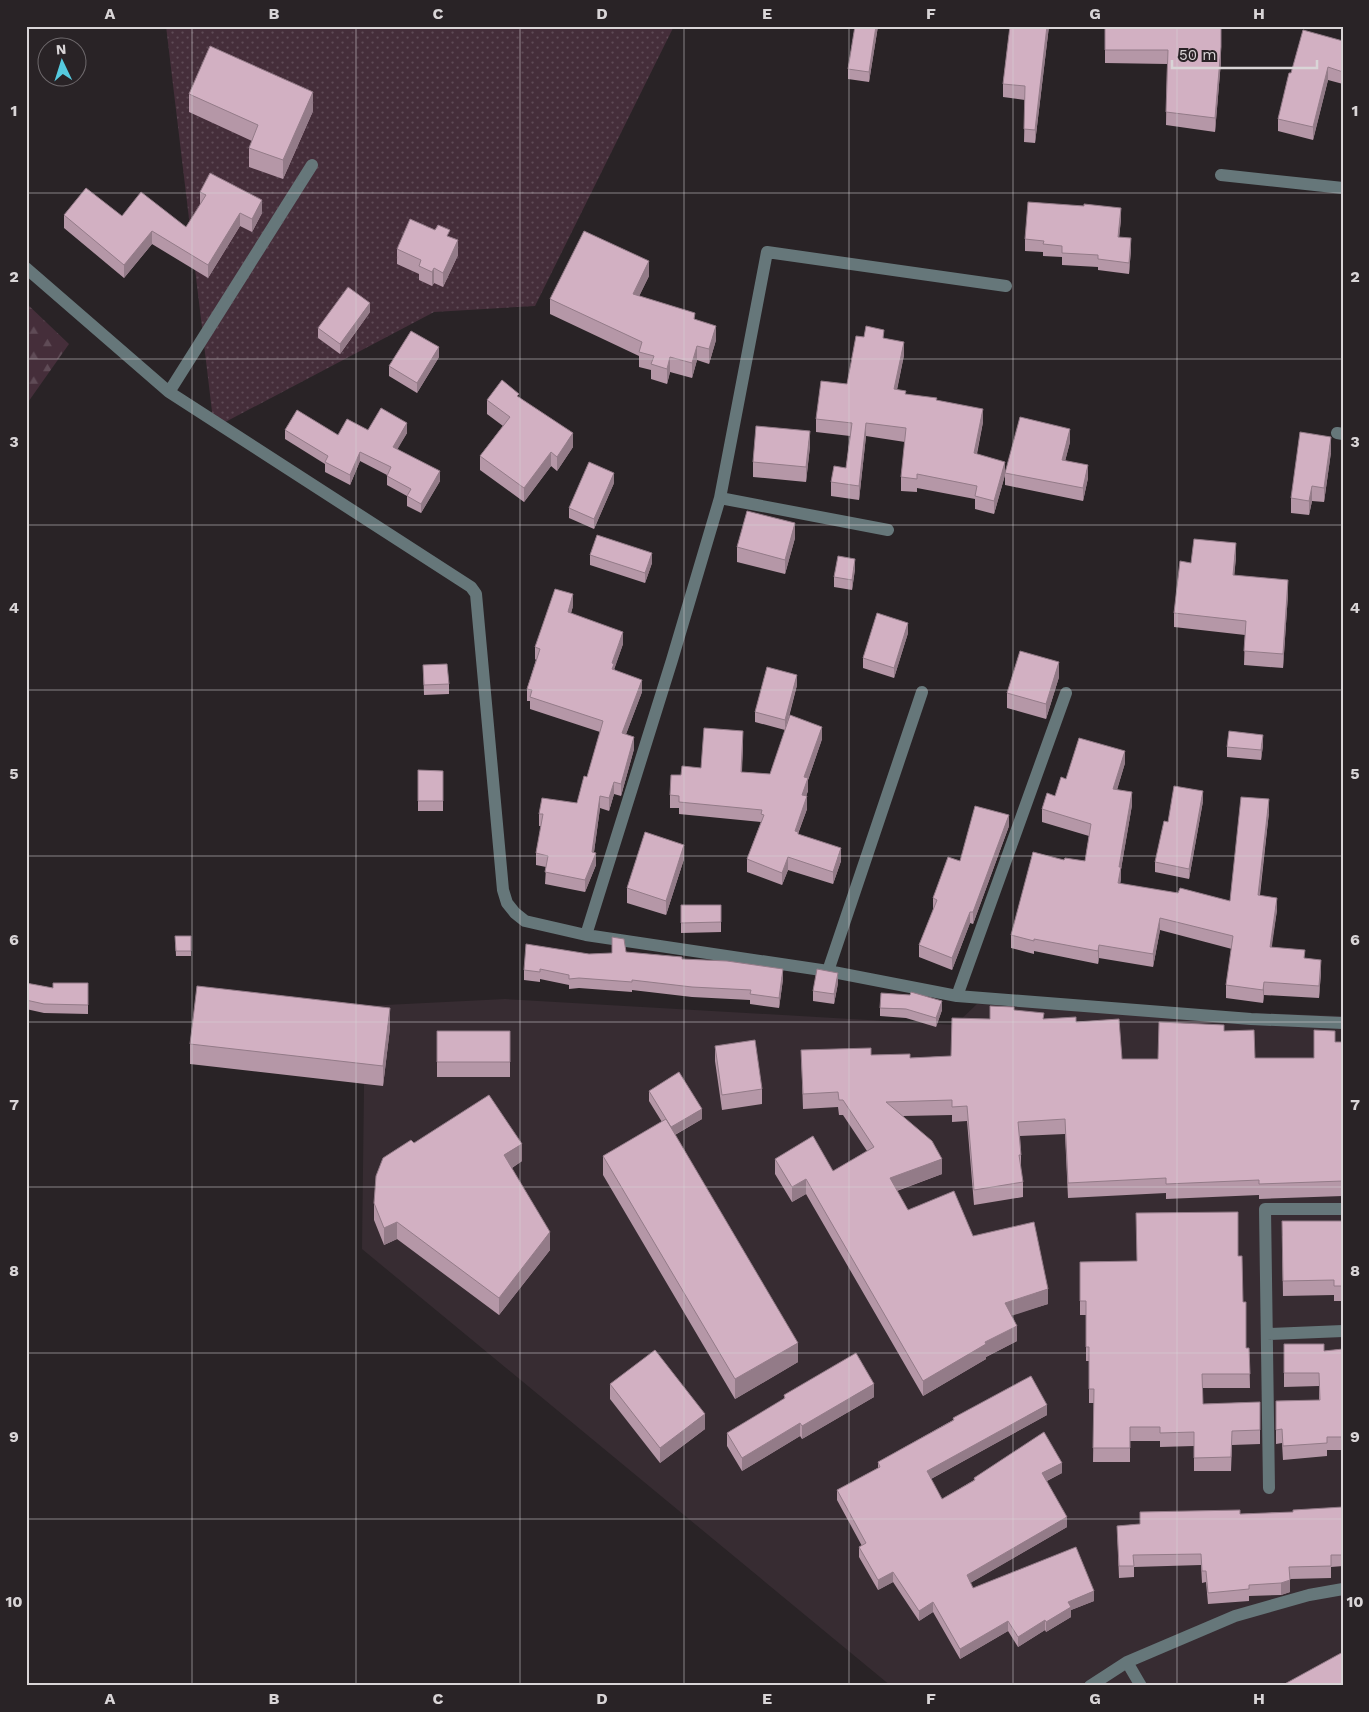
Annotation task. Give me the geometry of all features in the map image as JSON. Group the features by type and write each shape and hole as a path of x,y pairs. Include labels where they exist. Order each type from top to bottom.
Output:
{"street":[{"path":"170,392 312,165"},
{"path":"1221,175 1343,188"},
{"path":"586,936 720,498 767,252 1006,286"},
{"path":"26,268 170,392 471,587 476,594 503,890 507,903 525,921 586,936 828,971 957,996 1251,1019 1343,1023"},
{"path":"720,498 888,530"},
{"path":"828,971 922,692"},
{"path":"957,996 1066,693"},
{"path":"1268,1488 1266,1209 1343,1209"},
{"path":"1267,1334 1343,1331"},
{"path":"1090,1686 1127,1662 1235,1616 1309,1595 1343,1589"},
{"path":"1127,1662 1141,1686"}],"shaded area":[{"path":"505,999 955,1025 977,1004 1343,1016 1343,1686 891,1686 362,1249 365,1006"}],"green space":[{"path":"166,26 674,26 535,306 434,312 214,428"},
{"path":"26,303 69,344 26,405"}],"building":[{"path":"855,26 876,26 869,72 848,69"},
{"path":"1010,26 1047,26 1035,130 1024,129 1025,86 1003,84"},
{"path":"1105,26 1221,26 1215,118 1166,112 1168,50 1105,50"},
{"path":"1303,30 1343,41 1343,72 1328,67 1313,127 1278,119 1289,73 1291,73"},
{"path":"210,46 313,92 283,160 249,148 258,125 189,94"},
{"path":"210,173 262,200 252,219 240,213 208,265 152,231 124,265 64,215 86,188 122,216 141,192 186,227 206,195 200,192"},
{"path":"1028,202 1084,206 1084,204 1121,208 1118,237 1131,238 1129,263 1098,259 1098,255 1062,253 1062,246 1043,244 1044,241 1025,239"},
{"path":"410,219 435,230 438,225 450,230 447,236 458,240 443,273 434,268 432,272 419,266 421,260 397,249"},
{"path":"584,231 649,261 633,294 695,313 694,319 716,326 709,349 697,346 692,363 670,357 667,369 651,364 654,356 639,352 642,342 550,299"},
{"path":"348,287 370,303 340,344 318,328"},
{"path":"866,326 884,330 883,338 904,342 894,389 906,391 905,394 937,398 936,400 983,409 974,453 1005,462 994,501 975,496 977,486 917,474 917,479 901,477 906,428 866,423 859,486 831,482 834,466 846,468 852,423 816,419 821,381 847,384 856,336 864,337"},
{"path":"411,331 439,347 417,383 389,366"},
{"path":"502,380 519,394 517,396 573,433 557,457 551,452 524,488 480,456 510,417 487,400"},
{"path":"381,408 407,423 393,447 440,471 421,504 407,496 411,489 387,476 391,467 360,452 350,475 325,462 328,456 285,430 297,410 338,435 347,419 368,430"},
{"path":"1020,417 1070,429 1062,460 1088,465 1083,488 1005,473"},
{"path":"756,426 810,431 806,467 753,462"},
{"path":"1300,432 1331,437 1324,488 1312,486 1309,501 1291,498"},
{"path":"589,462 614,473 594,519 569,508"},
{"path":"747,511 795,523 785,560 737,547"},
{"path":"597,535 652,553 645,573 590,555"},
{"path":"1194,539 1236,543 1233,575 1288,580 1283,654 1244,651 1246,621 1174,613 1180,561 1191,563"},
{"path":"838,556 855,559 852,580 834,577"},
{"path":"555,589 573,594 568,612 623,632 612,663 614,664 612,669 642,680 622,733 634,737 621,784 614,782 609,798 600,796 592,852 596,853 585,880 545,872 548,856 536,853 543,814 539,814 542,798 577,803 584,776 587,777 603,721 530,697 532,690 527,689 540,649 535,647"},
{"path":"877,613 908,623 894,668 863,658"},
{"path":"1020,651 1059,662 1046,704 1007,693"},
{"path":"447,664 449,684 424,685 423,665"},
{"path":"767,667 797,675 785,720 755,712"},
{"path":"790,715 822,727 804,777 808,778 802,795 807,796 795,831 798,834 841,848 833,872 788,857 782,873 747,859 764,815 761,814 762,810 679,802 679,796 670,795 671,775 681,775 682,766 701,768 704,728 743,731 741,772 770,774"},
{"path":"1229,731 1263,735 1261,750 1227,747"},
{"path":"1079,738 1125,751 1113,789 1132,792 1118,883 1178,893 1180,888 1230,901 1241,797 1269,799 1258,895 1277,898 1270,947 1305,950 1304,958 1321,960 1319,986 1264,982 1263,990 1226,985 1233,936 1160,918 1153,954 1099,945 1098,951 1034,939 1034,941 1011,935 1033,852 1064,860 1065,858 1085,861 1091,824 1042,809 1047,793 1055,796 1061,777 1066,779"},
{"path":"418,770 443,771 443,801 418,801"},
{"path":"1174,786 1203,791 1189,869 1155,862 1164,821 1168,822"},
{"path":"975,806 1009,815 973,912 970,912 952,958 919,945 937,900 933,898 948,857 960,861"},
{"path":"645,832 684,845 666,901 627,888"},
{"path":"681,905 721,905 721,922 681,923"},
{"path":"175,936 191,936 191,951 176,951"},
{"path":"612,937 624,939 626,952 682,957 682,959 727,961 783,969 779,998 750,994 751,990 692,987 632,980 632,982 569,979 569,975 540,969 540,972 524,970 526,944 589,954 612,953"},
{"path":"817,969 838,973 834,994 813,991"},
{"path":"26,983 53,988 53,983 88,983 88,1005 44,1004 26,1000"},
{"path":"197,986 390,1008 383,1066 190,1044"},
{"path":"911,992 942,1001 936,1018 906,1009 880,1008 881,993 910,995"},
{"path":"990,1006 1014,1007 1014,1010 1044,1013 1043,1019 1076,1017 1076,1022 1119,1019 1122,1059 1158,1059 1159,1022 1224,1025 1224,1031 1254,1030 1255,1058 1314,1058 1314,1030 1335,1031 1335,1042 1343,1042 1343,1181 1259,1184 1259,1180 1166,1184 1166,1178 1068,1183 1065,1119 1018,1122 1021,1155 1019,1155 1023,1182 974,1190 967,1106 952,1107 952,1100 886,1102 932,1141 942,1159 890,1178 908,1210 954,1191 973,1236 1034,1222 1048,1289 1005,1303 1017,1326 985,1342 986,1344 923,1381 806,1179 792,1187 775,1159 813,1136 833,1171 874,1147 843,1100 839,1100 838,1092 803,1094 801,1050 871,1048 871,1055 910,1054 910,1058 951,1056 952,1018 990,1019"},
{"path":"437,1031 510,1031 510,1062 437,1062"},
{"path":"755,1040 762,1089 722,1095 715,1046"},
{"path":"679,1072 702,1109 671,1127 649,1091"},
{"path":"489,1095 522,1144 504,1155 550,1232 499,1298 397,1222 384,1228 374,1203 376,1176 383,1158 411,1140 414,1143"},
{"path":"666,1119 798,1343 735,1379 603,1156"},
{"path":"1238,1212 1238,1256 1242,1256 1243,1302 1246,1302 1246,1348 1249,1348 1250,1374 1202,1374 1203,1404 1260,1402 1260,1430 1232,1431 1231,1457 1194,1458 1194,1432 1160,1433 1160,1427 1130,1427 1130,1448 1093,1448 1094,1389 1089,1389 1089,1347 1086,1347 1086,1301 1080,1301 1080,1262 1137,1261 1136,1213"},
{"path":"1282,1221 1343,1221 1343,1286 1334,1286 1334,1280 1283,1281"},
{"path":"1284,1344 1324,1344 1324,1351 1343,1349 1343,1437 1327,1437 1327,1443 1283,1446 1282,1429 1276,1430 1276,1401 1320,1400 1319,1373 1284,1373"},
{"path":"655,1350 705,1414 660,1448 610,1384"},
{"path":"856,1353 874,1384 802,1426 800,1423 742,1458 727,1433 785,1398 784,1395"},
{"path":"1031,1376 1047,1405 927,1471 942,1499 975,1480 974,1478 1044,1432 1062,1463 1042,1473 1067,1517 967,1575 973,1588 1076,1547 1094,1591 1068,1602 1071,1607 1018,1637 1008,1621 960,1649 933,1602 919,1611 893,1572 878,1580 859,1547 866,1543 837,1490 880,1467 878,1462 954,1420 953,1418"},
{"path":"1343,1507 1343,1555 1331,1555 1331,1566 1289,1567 1290,1580 1281,1583 1249,1585 1249,1589 1208,1593 1206,1571 1202,1571 1201,1554 1133,1555 1134,1566 1119,1566 1117,1526 1140,1524 1140,1512 1240,1510 1240,1514 1293,1512 1293,1510"},
{"path":"1343,1652 1343,1686 1281,1686"}]}
